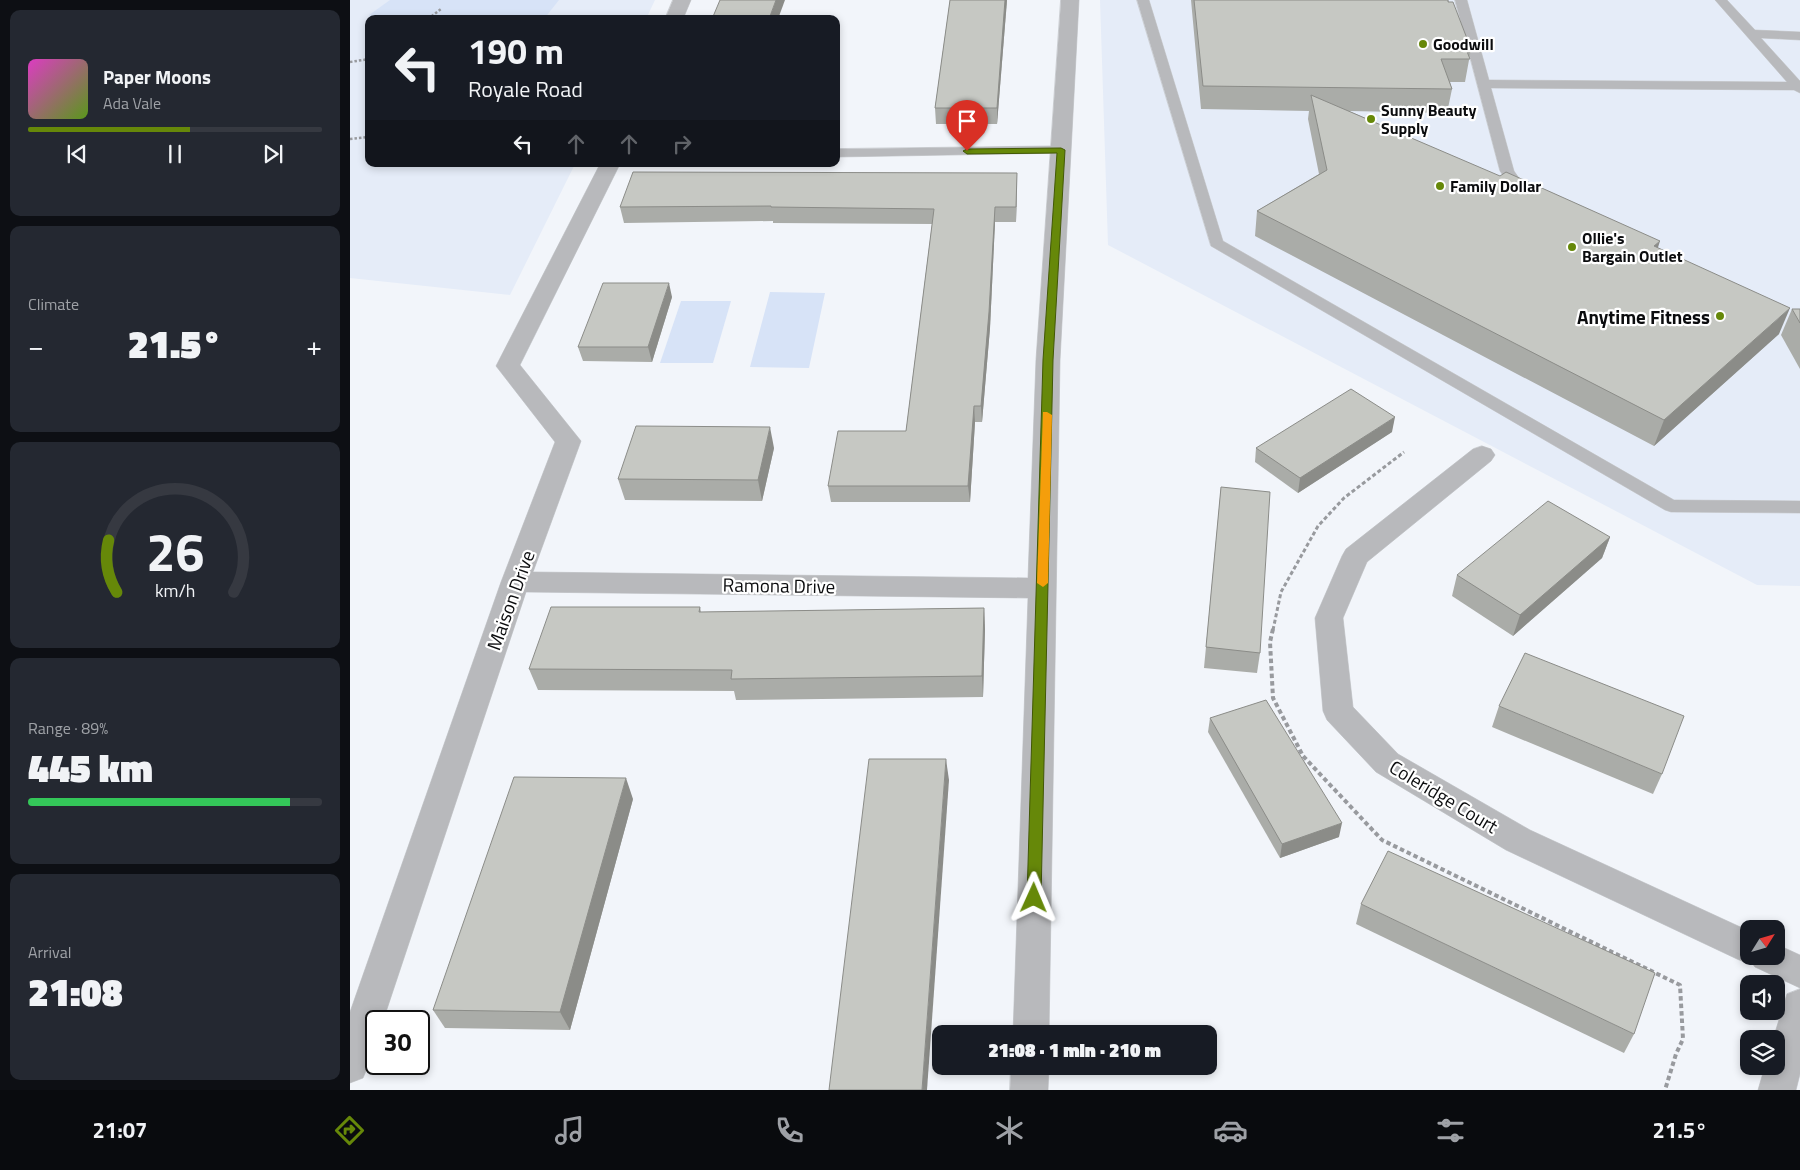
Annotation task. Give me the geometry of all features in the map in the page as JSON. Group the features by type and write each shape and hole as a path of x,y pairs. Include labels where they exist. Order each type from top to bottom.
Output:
{"street":[{"path":"676,15 682,0"},
{"path":"1031,1025 1048,360 1070,0"},
{"name":"Maison Drive","path":"350,1065 515,582 568,441 508,366 608,167"},
{"name":"Coleridge Court","path":"1482,454 1356,556 1329,618 1338,712 1386,763 1510,835 1740,944"},
{"name":"Ramona Drive","path":"515,582 1042,588"},
{"path":"1785,965 1800,972"},
{"path":"1777,1090 1800,1006"},
{"path":"1029,1090 1030,1075"}],"lane":[{"path":"1143,0 1216,243 1671,506 1800,506"},
{"path":"1461,0 1508,171 1529,201 1538,205"},
{"path":"1721,0 1799,88"},
{"path":"1752,34 1800,36"},
{"path":"1484,84 1799,88"},
{"path":"840,153 1061,150"}],"path":[{"path":"434,15 442,9"},
{"path":"350,62 365,60"},
{"path":"350,138 365,137"}],"shaded area":[{"path":"350,0 655,0 648,15 365,15 365,167 574,167 510,295 350,278"},
{"path":"390,0 559,0 547,15 369,15"},
{"path":"1100,0 1800,0 1800,586 1757,585 1108,245"},
{"path":"770,292 825,293 809,368 750,367"},
{"path":"681,301 731,301 713,363 660,363"}],"building":[{"path":"720,0 776,0 770,15 714,15"},
{"path":"950,0 1005,0 997,108 935,108"},
{"path":"1194,0 1448,0 1448,2 1453,2 1471,49 1466,49 1470,59 1441,59 1452,89 1203,86"},
{"path":"1311,95 1500,176 1506,172 1660,241 1654,246 1790,308 1664,420 1257,211 1327,170"},
{"path":"633,172 1017,173 1016,207 995,207 981,406 974,406 968,486 828,486 838,431 906,431 934,209 771,206 620,207"},
{"path":"603,283 669,283 648,347 578,347"},
{"path":"1792,309 1800,309 1800,323"},
{"path":"1351,389 1395,417 1300,478 1256,448"},
{"path":"636,426 770,427 758,480 618,479"},
{"path":"1221,487 1270,492 1260,653 1206,647"},
{"path":"1548,501 1610,537 1520,615 1457,575"},
{"path":"551,607 700,607 699,612 984,608 982,676 731,679 732,670 529,669"},
{"path":"1525,653 1684,716 1662,774 1499,706"},
{"path":"1266,700 1342,823 1282,844 1210,718"},
{"path":"869,759 946,759 922,1090 829,1090"},
{"path":"514,777 626,778 560,1012 433,1010"},
{"path":"1388,851 1655,973 1634,1034 1361,904"}],"slow traffic":[{"path":"1043,583 1047,415"}],"place":[{"name":"Goodwill","path":"1423,44"},
{"name":"Sunny Beauty Supply","path":"1371,119"},
{"name":"Family Dollar","path":"1440,186"},
{"name":"Ollie's Bargain Outlet","path":"1572,247"},
{"name":"Anytime Fitness","path":"1720,316"}],"route":[{"path":"967,151 1061,150 1048,360 1034,898"}]}
